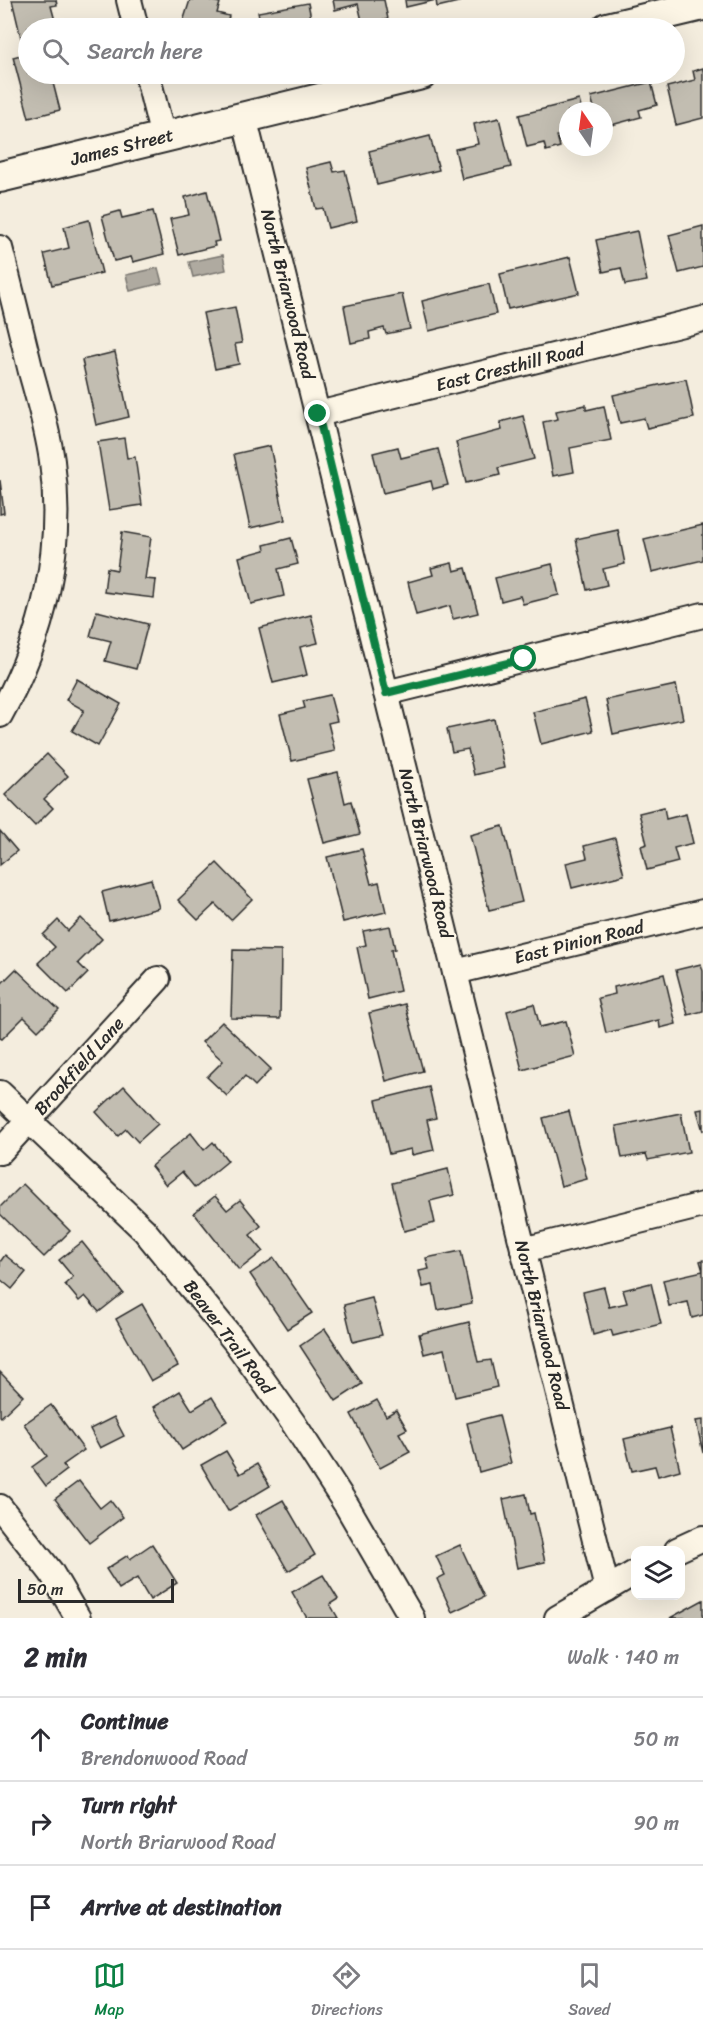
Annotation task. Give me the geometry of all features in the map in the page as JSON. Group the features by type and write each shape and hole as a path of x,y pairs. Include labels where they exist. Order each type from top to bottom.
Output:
{"street":[{"path":"129,0 134,18"},
{"path":"649,18 703,5"},
{"path":"150,84 164,137"},
{"name":"James Street","path":"0,177 381,84"},
{"name":"North Briarwood Road","path":"244,117 607,1589"},
{"path":"0,248 48,438 56,507 53,563 44,611 29,658 0,715"},
{"name":"East Cresthill Road","path":"318,414 703,320"},
{"path":"386,693 703,615"},
{"name":"East Pinion Road","path":"455,972 703,912"},
{"name":"Brookfield Lane","path":"0,1152 158,980"},
{"name":"Beaver Trail Road","path":"0,1093 144,1230 237,1344 294,1424 347,1506 412,1618"},
{"path":"523,1250 703,1205"},
{"path":"0,1508 51,1572 78,1618"},
{"path":"685,1547 703,1538"},
{"path":"556,1618 631,1575"}],"shaded area":[{"path":"223,255 226,270 193,277 189,262"},
{"path":"158,268 162,283 130,291 126,275"}],"building":[{"path":"12,0 56,0 57,5 51,6 54,18 18,18 18,25"},
{"path":"190,0 209,0 220,3 217,13 229,16 228,18 184,18"},
{"path":"333,0 384,0 388,18 361,18 358,4 335,10"},
{"path":"405,0 436,0 406,7"},
{"path":"436,0 463,0 463,1 437,7"},
{"path":"308,3 311,18 259,18 258,12"},
{"path":"18,56 18,76 13,57"},
{"path":"703,68 703,118 676,125 667,87 695,80 693,71"},
{"path":"20,84 53,84 60,110 29,118"},
{"path":"652,84 657,105 639,110 641,117 613,125 613,102 592,102 591,97"},
{"path":"559,105 559,135 557,136 559,147 546,151 544,143 527,147 519,115"},
{"path":"499,118 511,167 462,179 455,149 478,144 474,124"},
{"path":"430,136 439,170 377,185 369,151"},
{"path":"331,162 334,172 345,170 357,221 328,228 323,208 316,209 306,168"},
{"path":"207,191 219,241 214,242 215,246 179,255 170,219 189,215 185,197"},
{"path":"120,211 122,218 153,211 164,254 133,262 131,257 114,261 102,216"},
{"path":"89,220 102,273 52,285 44,254 69,248 64,227"},
{"path":"703,226 703,267 679,273 669,235"},
{"path":"637,231 647,281 625,285 621,268 603,272 596,240"},
{"path":"570,257 579,293 508,309 500,274"},
{"path":"489,284 496,314 429,331 422,301"},
{"path":"402,294 410,329 386,334 384,328 369,332 370,339 351,343 344,306"},
{"path":"235,307 242,343 235,344 239,364 215,369 203,313"},
{"path":"115,352 129,417 96,425 82,360"},
{"path":"686,379 694,418 647,428 644,418 620,423 613,395"},
{"path":"586,405 586,410 604,406 611,440 570,448 574,472 553,476 543,422 558,419 556,411"},
{"path":"523,416 534,459 498,468 500,475 466,483 456,442 502,430 500,422"},
{"path":"124,438 127,458 135,457 142,505 109,510 98,442"},
{"path":"270,446 285,520 250,528 234,454"},
{"path":"398,447 401,458 438,449 448,485 433,489 431,481 383,493 373,453"},
{"path":"0,480 4,513 0,514"},
{"path":"703,525 703,560 652,572 644,539"},
{"path":"618,530 625,564 603,569 607,585 587,590 576,539"},
{"path":"122,532 151,537 145,579 156,580 154,598 104,592 107,568 117,570"},
{"path":"291,538 298,564 278,569 284,596 251,604 239,557 265,550 264,545"},
{"path":"452,563 454,571 466,568 478,613 453,619 450,606 416,615 408,582 433,575 431,568"},
{"path":"552,564 559,595 523,604 520,596 501,601 495,578"},
{"path":"97,611 148,624 136,669 105,661 111,641 90,636"},
{"path":"311,615 318,643 300,647 307,675 273,683 259,628"},
{"path":"77,679 121,704 98,746 72,731 84,710 66,700"},
{"path":"676,685 683,719 613,734 606,700"},
{"path":"330,695 337,721 328,723 335,751 292,761 280,714 305,708 303,701"},
{"path":"585,699 593,731 541,744 533,712"},
{"path":"494,719 504,768 474,775 468,749 452,752 447,729"},
{"path":"47,754 68,776 44,799 53,808 35,826 5,795"},
{"path":"338,772 345,803 351,801 360,834 324,843 307,779"},
{"path":"664,807 666,819 686,814 693,843 674,848 678,862 647,870 641,846 647,844 639,813"},
{"path":"503,826 522,902 489,910 470,835"},
{"path":"0,831 17,851 0,865"},
{"path":"615,838 624,875 572,888 566,863 587,858 584,846"},
{"path":"362,849 371,884 379,882 386,912 343,922 327,857"},
{"path":"217,863 252,899 231,920 215,904 198,920 178,900"},
{"path":"151,879 159,908 109,921 102,892"},
{"path":"81,918 102,939 78,963 88,973 68,993 38,963 55,947 43,935 58,920 68,931"},
{"path":"390,926 395,949 391,950 400,991 368,999 357,947 366,945 363,931"},
{"path":"233,950 281,951 280,1019 231,1018"},
{"path":"701,964 703,1011 688,1015 676,970"},
{"path":"16,969 59,1010 38,1031 24,1017 2,1039 0,1038 0,985"},
{"path":"664,974 676,1024 660,1028 659,1020 606,1033 598,998 615,994 614,987"},
{"path":"405,1004 423,1071 386,1081 369,1013"},
{"path":"534,1004 540,1027 566,1021 575,1056 522,1070 507,1011"},
{"path":"222,1022 271,1069 255,1086 245,1076 227,1096 207,1077 223,1061 202,1042"},
{"path":"124,1086 158,1124 138,1142 126,1129 118,1136 96,1112"},
{"path":"429,1087 436,1118 427,1120 434,1150 412,1155 411,1149 389,1154 376,1100"},
{"path":"703,1109 703,1131 697,1110"},
{"path":"569,1111 587,1179 561,1186 543,1118"},
{"path":"681,1113 689,1152 648,1160 646,1154 622,1158 616,1126"},
{"path":"191,1133 204,1150 213,1142 228,1161 195,1188 182,1172 166,1185 151,1166"},
{"path":"448,1169 454,1195 430,1201 435,1223 404,1231 392,1183"},
{"path":"23,1184 70,1231 44,1257 0,1214 0,1207"},
{"path":"215,1196 227,1210 240,1200 261,1226 250,1235 263,1251 239,1270 194,1213"},
{"path":"82,1242 123,1293 99,1312 85,1296 79,1301 65,1284 73,1277 59,1260"},
{"path":"461,1251 472,1303 438,1310 433,1285 423,1287 419,1271 429,1269 426,1258"},
{"path":"5,1255 26,1272 12,1289 0,1279 0,1262"},
{"path":"274,1258 312,1313 287,1329 250,1274"},
{"path":"703,1271 703,1315 692,1318 688,1302 669,1306 663,1280"},
{"path":"651,1283 661,1324 613,1336 611,1330 593,1335 583,1292 604,1287 609,1307 627,1303 623,1290"},
{"path":"372,1298 382,1335 353,1342 344,1305"},
{"path":"142,1304 178,1366 151,1381 116,1319"},
{"path":"469,1322 478,1362 491,1360 497,1387 455,1397 444,1349 424,1354 419,1334"},
{"path":"325,1329 362,1384 336,1401 300,1346"},
{"path":"0,1372 23,1396 1,1417 0,1416"},
{"path":"180,1391 192,1410 212,1397 227,1421 182,1450 154,1407"},
{"path":"377,1400 386,1416 396,1410 407,1429 399,1433 410,1452 380,1468 351,1414"},
{"path":"51,1405 84,1450 63,1465 67,1470 46,1486 32,1467 47,1456 24,1424"},
{"path":"499,1415 511,1463 479,1472 467,1423"},
{"path":"114,1417 124,1436 100,1448 90,1429"},
{"path":"703,1420 703,1453 696,1421"},
{"path":"670,1428 680,1470 658,1476 655,1466 632,1471 624,1439"},
{"path":"226,1451 240,1474 257,1464 270,1486 228,1511 201,1465"},
{"path":"79,1481 100,1508 110,1500 123,1517 89,1543 55,1499"},
{"path":"526,1494 530,1514 534,1513 545,1562 517,1568 503,1499"},
{"path":"283,1500 315,1555 288,1571 256,1515"},
{"path":"152,1544 177,1583 150,1600 137,1578 119,1589 106,1569 128,1555 130,1559"},
{"path":"460,1545 484,1597 452,1612 437,1579 445,1575 436,1556"},
{"path":"323,1575 338,1599 330,1604 338,1618 307,1618 292,1592"},
{"path":"703,1600 703,1618 670,1618"}],"route":[{"path":"318,414 386,693 524,659"}]}
